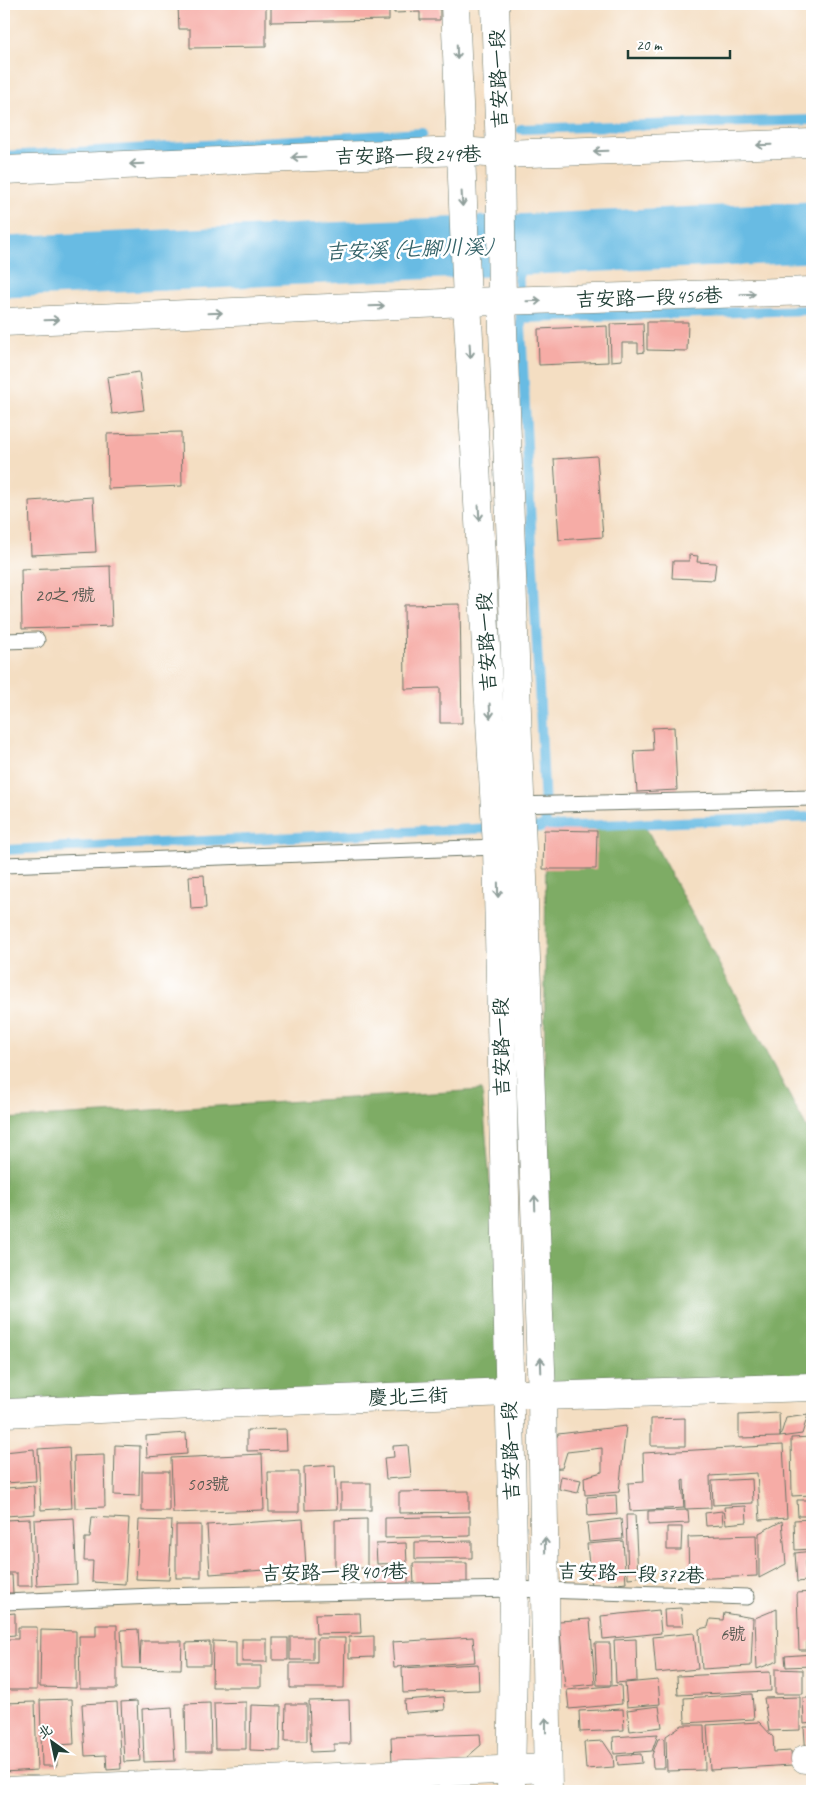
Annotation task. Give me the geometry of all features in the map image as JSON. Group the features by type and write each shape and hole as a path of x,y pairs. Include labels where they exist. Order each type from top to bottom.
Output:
{"street":[{"name":"吉安路一段","path":"455,4 460,151 485,302 508,805 542,1396 547,1780"},
{"name":"吉安路一段","path":"485,302 500,154 495,4"},
{"name":"吉安路一段249巷","path":"4,170 460,151 500,154 812,143"},
{"name":"吉安路一段456巷","path":"4,322 485,302 812,292"},
{"name":"吉安路一段","path":"508,805 497,847 514,1589 510,1780"},
{"name":"慶北三街","path":"4,1413 508,1392 542,1396 812,1387"},
{"path":"4,1791 475,1771 510,1780 547,1780"}],"lane":[{"path":"4,641 37,640"},
{"path":"508,805 812,798"},
{"path":"4,865 497,847"},
{"name":"吉安路一段372巷","path":"514,1589 747,1597"},
{"name":"吉安路一段401巷","path":"4,1602 154,1596 514,1589"}],"green space":[{"path":"644,824 812,1138 812,1370 791,1387 542,1396 546,828"},
{"path":"482,1090 508,1392 4,1407 4,1119"}],"building":[{"path":"266,4 266,47 190,48 190,29 179,29 178,5"},
{"path":"271,4 389,4 389,20 271,22"},
{"path":"394,4 440,4 440,20 420,20 420,12 394,13"},
{"path":"647,322 688,322 687,351 647,350"},
{"path":"643,323 644,352 638,353 638,343 622,343 622,360 611,361 610,324"},
{"path":"607,326 608,362 539,365 538,329"},
{"path":"139,372 144,410 112,414 107,377"},
{"path":"181,432 182,486 108,489 107,434"},
{"path":"597,456 603,537 559,540 554,459"},
{"path":"93,497 96,552 31,555 29,501"},
{"path":"689,555 698,556 697,562 716,563 714,580 672,578 673,561 689,561"},
{"path":"110,566 112,626 22,629 21,569"},
{"path":"460,604 462,723 440,723 440,688 405,689 404,605"},
{"path":"674,727 677,790 637,792 634,751 653,750 652,728"},
{"path":"544,830 597,831 596,869 543,869"},
{"path":"204,875 206,908 191,909 189,876"},
{"path":"779,1413 780,1437 739,1438 739,1415"},
{"path":"808,1415 802,1434 780,1437 786,1418"},
{"path":"685,1418 685,1446 651,1446 651,1419"},
{"path":"626,1426 619,1492 585,1495 584,1477 602,1472 602,1448 567,1452 562,1468 544,1469 558,1434"},
{"path":"286,1429 287,1450 247,1451 247,1430"},
{"path":"186,1433 187,1454 147,1457 146,1436"},
{"path":"812,1437 812,1495 792,1496 791,1438"},
{"path":"115,1445 140,1446 139,1496 114,1495"},
{"path":"408,1445 411,1477 386,1479 384,1458 394,1457 393,1446"},
{"path":"783,1445 787,1518 760,1520 757,1473 710,1476 711,1508 685,1509 684,1480 682,1481 684,1508 630,1511 628,1483 644,1482 643,1453"},
{"path":"69,1447 72,1508 41,1510 38,1449"},
{"path":"34,1449 36,1481 5,1483 4,1452"},
{"path":"262,1454 264,1510 173,1513 171,1458"},
{"path":"104,1455 105,1507 75,1508 74,1456"},
{"path":"335,1465 337,1509 305,1510 304,1467"},
{"path":"142,1471 169,1471 169,1511 142,1511"},
{"path":"268,1472 299,1472 299,1512 269,1512"},
{"path":"561,1476 581,1480 578,1493 559,1489"},
{"path":"752,1479 753,1503 713,1505 712,1481"},
{"path":"341,1483 371,1483 371,1510 341,1510"},
{"path":"34,1486 35,1514 6,1516 5,1488"},
{"path":"469,1491 469,1512 399,1513 399,1492"},
{"path":"616,1495 617,1514 588,1516 587,1497"},
{"path":"797,1500 812,1500 812,1516 798,1516"},
{"path":"746,1506 747,1522 726,1524 724,1507"},
{"path":"688,1510 689,1523 648,1525 648,1511"},
{"path":"722,1511 723,1525 706,1526 705,1513"},
{"path":"626,1515 635,1515 638,1577 628,1578"},
{"path":"470,1516 470,1536 385,1538 385,1518"},
{"path":"92,1517 129,1519 125,1584 92,1582 93,1561 84,1561 85,1538 90,1538"},
{"path":"74,1518 77,1584 37,1586 34,1520"},
{"path":"30,1519 32,1586 17,1586 17,1573 4,1573 4,1520"},
{"path":"303,1519 306,1567 210,1574 207,1525"},
{"path":"367,1519 367,1568 335,1568 335,1520"},
{"path":"621,1519 623,1539 589,1542 587,1523"},
{"path":"812,1519 812,1549 795,1550 794,1520"},
{"path":"139,1520 172,1521 169,1580 136,1579"},
{"path":"782,1521 786,1564 759,1578 759,1533"},
{"path":"176,1525 201,1525 201,1578 176,1578"},
{"path":"667,1527 682,1527 681,1550 667,1550"},
{"path":"756,1535 757,1576 689,1579 688,1537"},
{"path":"472,1541 472,1558 415,1559 415,1542"},
{"path":"623,1541 626,1583 591,1587 587,1544"},
{"path":"406,1543 407,1563 377,1564 376,1544"},
{"path":"812,1551 812,1561 805,1561 806,1581 797,1582 795,1553"},
{"path":"812,1562 812,1583 808,1583 807,1563"},
{"path":"413,1563 467,1563 467,1584 414,1585"},
{"path":"376,1567 408,1567 408,1586 376,1586"},
{"path":"4,1575 12,1575 13,1593 4,1593"},
{"path":"812,1592 812,1641 807,1642 807,1650 799,1650 797,1593"},
{"path":"681,1608 683,1626 665,1626 664,1609"},
{"path":"777,1609 778,1661 757,1669 755,1618"},
{"path":"659,1610 661,1633 603,1639 601,1616"},
{"path":"15,1613 15,1635 4,1636 4,1614"},
{"path":"360,1613 361,1633 316,1634 315,1614"},
{"path":"724,1613 753,1618 751,1666 702,1669 699,1629 708,1627 710,1619 723,1620"},
{"path":"590,1619 595,1684 565,1687 559,1621"},
{"path":"96,1625 117,1625 117,1689 80,1689 79,1636 96,1636"},
{"path":"18,1627 37,1627 37,1690 4,1690 4,1639 18,1639"},
{"path":"138,1629 140,1664 141,1641 182,1641 181,1669 123,1668 121,1630"},
{"path":"41,1630 76,1631 76,1688 40,1687"},
{"path":"694,1633 698,1669 656,1673 653,1637"},
{"path":"374,1636 374,1657 349,1658 349,1637"},
{"path":"290,1637 313,1637 313,1660 290,1660"},
{"path":"473,1637 475,1662 394,1667 392,1642"},
{"path":"273,1638 288,1638 288,1660 273,1660"},
{"path":"317,1638 345,1638 344,1688 290,1688 290,1663 317,1663"},
{"path":"242,1639 267,1639 267,1662 242,1662"},
{"path":"636,1639 637,1681 616,1683 614,1640"},
{"path":"213,1641 236,1642 236,1666 261,1666 261,1687 212,1687"},
{"path":"210,1642 210,1665 187,1665 186,1643"},
{"path":"595,1643 610,1643 611,1685 597,1685"},
{"path":"812,1654 812,1666 786,1667 785,1656"},
{"path":"478,1664 479,1690 403,1693 402,1668"},
{"path":"775,1669 803,1670 803,1694 775,1694"},
{"path":"770,1672 771,1691 678,1695 677,1676"},
{"path":"658,1680 660,1704 627,1707 625,1683"},
{"path":"621,1685 622,1704 569,1709 567,1690"},
{"path":"752,1694 754,1719 685,1723 684,1698"},
{"path":"444,1697 445,1710 405,1713 404,1700"},
{"path":"800,1697 800,1730 769,1731 764,1698"},
{"path":"803,1698 812,1698 812,1723 804,1724"},
{"path":"72,1699 74,1744 57,1745 57,1766 42,1766 40,1700"},
{"path":"349,1700 350,1744 334,1744 334,1751 311,1752 309,1701"},
{"path":"137,1701 140,1761 124,1762 121,1702"},
{"path":"35,1702 37,1770 4,1772 4,1703"},
{"path":"117,1702 121,1769 107,1770 106,1755 85,1756 82,1704"},
{"path":"246,1702 246,1749 215,1749 214,1703"},
{"path":"210,1703 211,1752 186,1752 185,1704"},
{"path":"286,1704 307,1704 307,1741 285,1741"},
{"path":"251,1705 281,1706 280,1751 250,1750"},
{"path":"659,1706 662,1727 630,1731 627,1710"},
{"path":"172,1707 175,1761 144,1762 142,1709"},
{"path":"623,1709 624,1730 580,1732 579,1711"},
{"path":"759,1722 773,1737 774,1752 791,1751 792,1765 710,1770 707,1725"},
{"path":"682,1725 704,1725 705,1770 667,1771 666,1736"},
{"path":"804,1727 812,1727 812,1756 806,1756"},
{"path":"480,1734 481,1745 459,1764 392,1765 391,1737"},
{"path":"658,1734 652,1751 614,1754 613,1737"},
{"path":"664,1738 665,1768 653,1768 652,1755 658,1739"},
{"path":"603,1741 613,1756 614,1767 586,1769 584,1742"},
{"path":"641,1754 642,1763 618,1765 617,1756"}],"waterway":[{"path":"521,129 812,120"},
{"path":"4,156 423,133"},
{"name":"吉安溪 (七腳川溪)","path":"4,267 812,232"},
{"path":"517,245 546,828"},
{"path":"521,318 812,310"},
{"path":"522,828 812,817"},
{"path":"4,850 495,828"}]}
